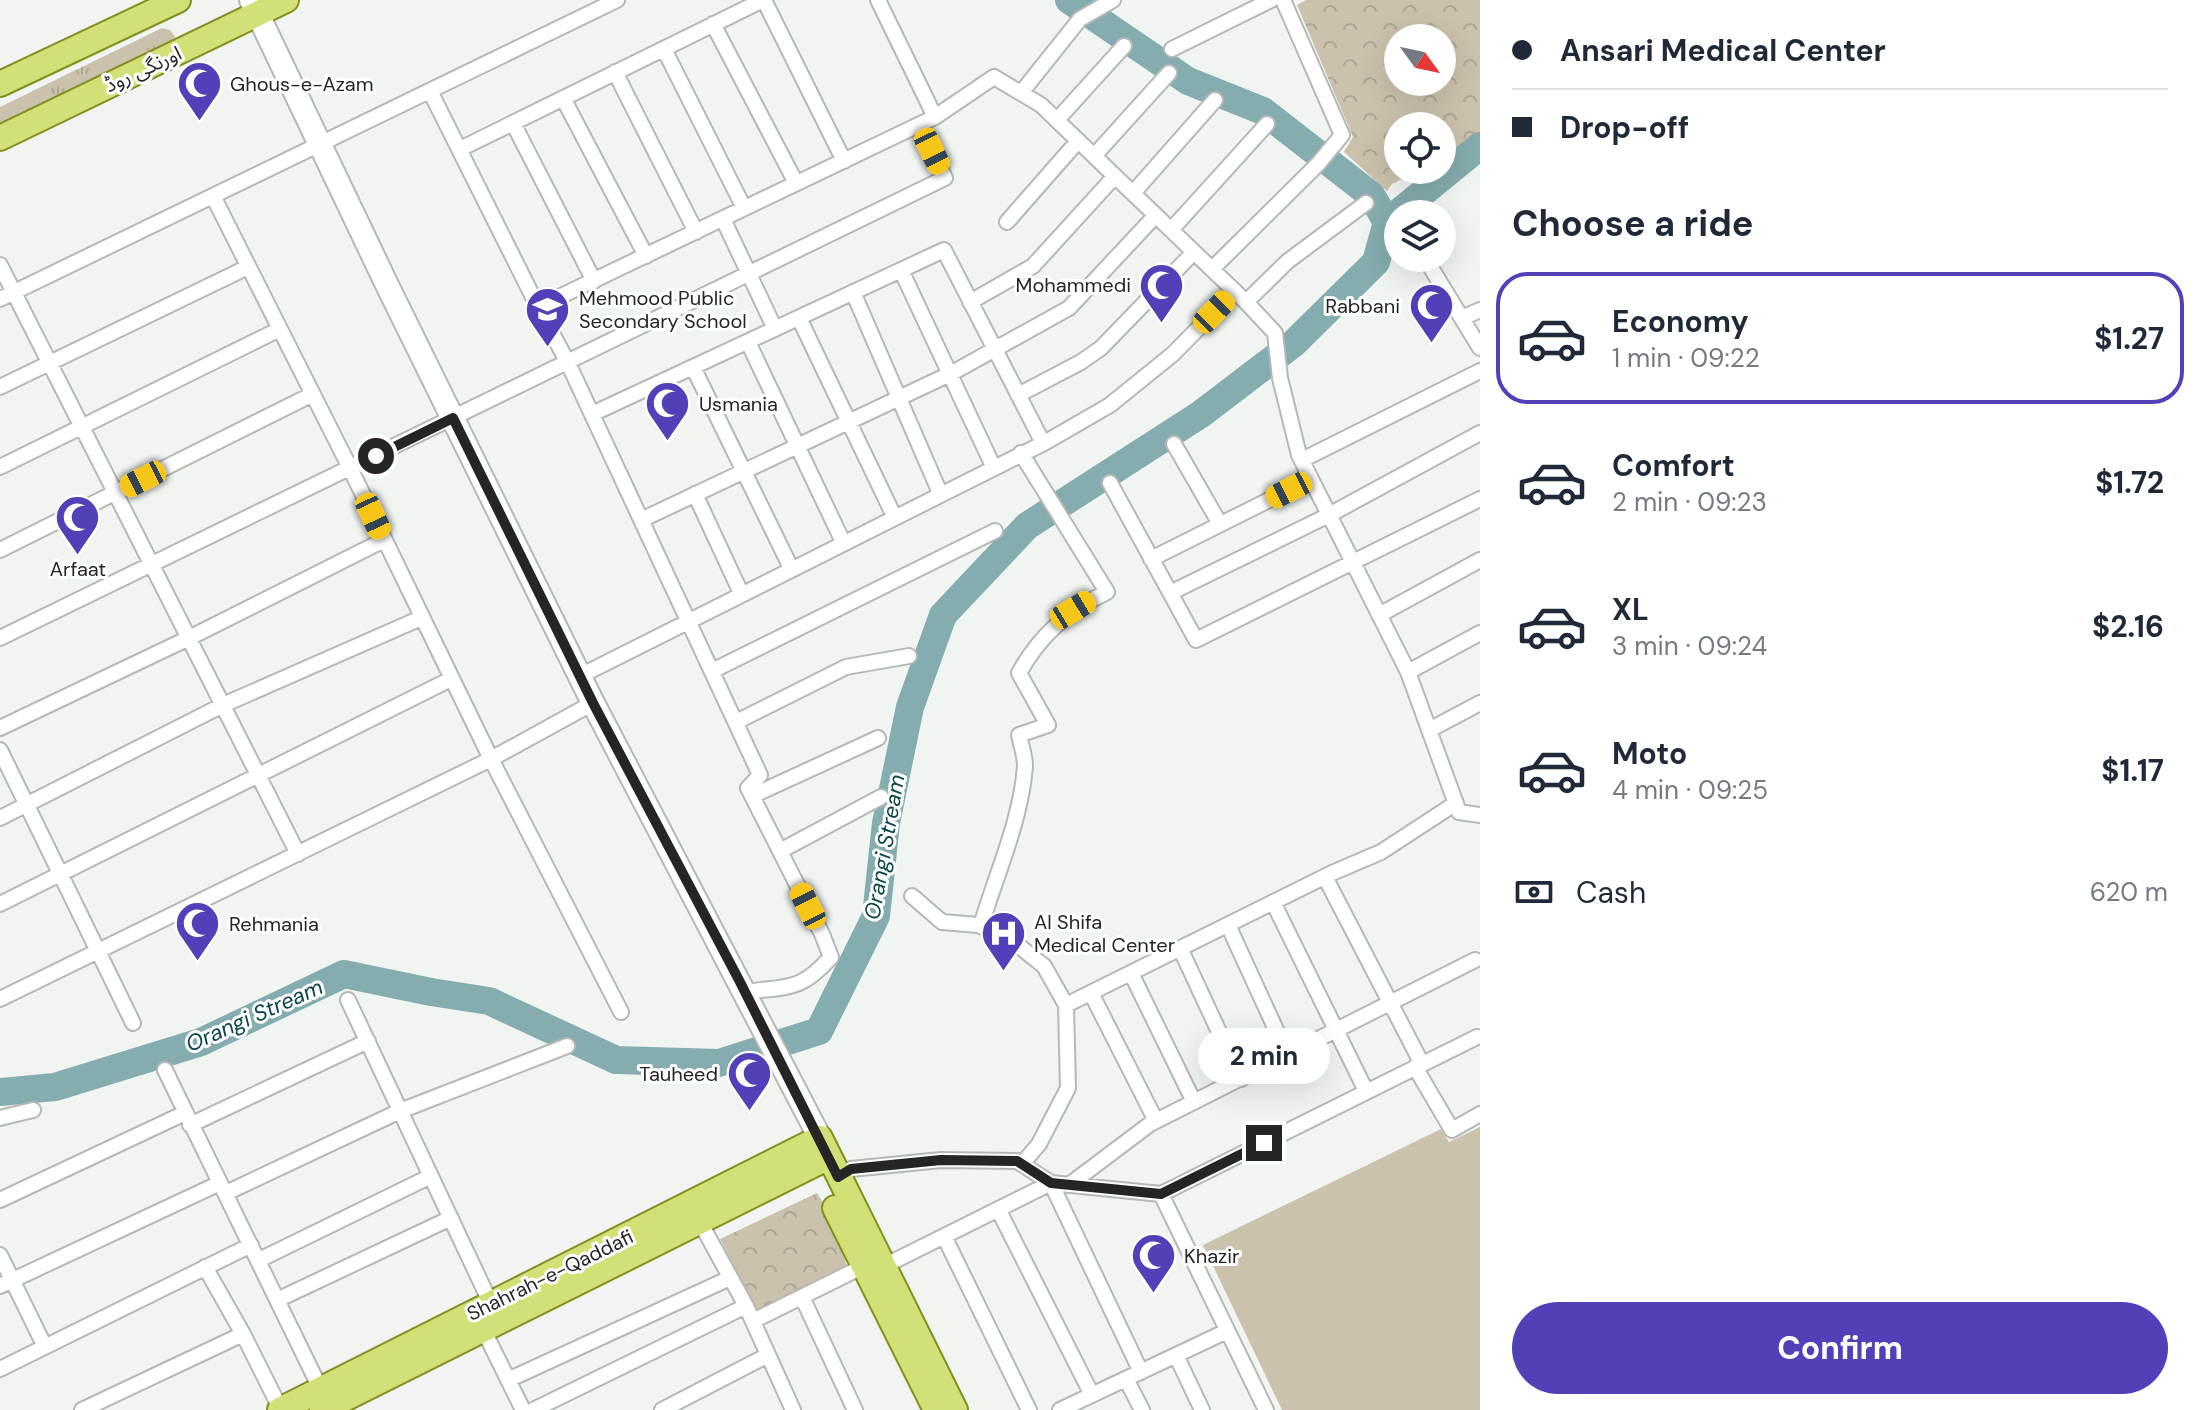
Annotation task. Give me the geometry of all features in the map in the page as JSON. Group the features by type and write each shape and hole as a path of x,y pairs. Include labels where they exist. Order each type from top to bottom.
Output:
{"main road":[{"path":"0,84 178,0"},
{"name":"اورنگی روڈ","path":"0,138 255,7 286,0"},
{"path":"255,7 593,703 742,987 874,1266 936,1410"},
{"name":"Shahrah-e-Qaddafi","path":"321,1399 360,1401 483,1329 700,1222 819,1151"},
{"name":"Shahrah-e-Qaddafi","path":"281,1410 321,1399 491,1304 819,1151"},
{"path":"874,1266 955,1410"}],"street":[{"path":"7,296 617,0"},
{"path":"460,149 764,0 844,161"},
{"path":"878,0 935,117"},
{"path":"1021,93 1080,19 1113,0"},
{"path":"1172,49 1271,0"},
{"path":"1212,269 1318,164 1342,135 1283,0"},
{"path":"713,24 796,183"},
{"path":"1057,120 1124,46"},
{"path":"664,49 744,208"},
{"path":"615,72 696,232"},
{"path":"1094,156 1169,73"},
{"path":"538,307 935,117 994,77 1041,105 1241,296 1275,333 1280,378 1302,460 1408,672 1459,812 1480,815"},
{"path":"430,91 568,363 736,722 760,775 748,788 831,957 818,971 794,987 742,987"},
{"path":"563,98 646,256"},
{"path":"1133,193 1215,100"},
{"path":"513,123 594,281"},
{"path":"1171,230 1267,124"},
{"path":"0,638 945,178 919,125"},
{"path":"1007,222 1078,141"},
{"path":"970,302 1033,266 1115,176"},
{"path":"213,196 350,468 451,679 621,1012"},
{"path":"580,676 1043,443 1120,397 1241,296 1366,203"},
{"path":"641,520 952,373 1069,308 1156,215"},
{"path":"723,219 775,329"},
{"path":"592,414 944,250 1043,443"},
{"path":"1018,395 1101,348 1194,252"},
{"path":"0,265 7,296 50,363 298,854"},
{"path":"0,387 248,267"},
{"path":"901,270 952,373 993,466"},
{"path":"1434,272 1480,348"},
{"path":"853,292 940,493"},
{"path":"1462,318 1480,310"},
{"path":"799,318 894,516"},
{"path":"0,467 280,329"},
{"path":"748,342 843,542"},
{"path":"693,367 791,568"},
{"path":"1302,460 1480,371"},
{"path":"0,550 313,394"},
{"path":"1170,593 1329,515 1480,433"},
{"path":"1174,444 1220,524"},
{"path":"981,926 1009,841 1021,789 1025,763 1019,735 1048,725 1019,673 1034,647 1073,610 1107,592 1021,453"},
{"path":"1151,559 1311,479"},
{"path":"1110,483 1196,640 1480,499"},
{"path":"695,494 741,593"},
{"path":"712,671 995,531"},
{"path":"0,728 384,540"},
{"path":"1379,615 1480,560"},
{"path":"0,818 223,705 421,618"},
{"path":"1408,672 1480,633"},
{"path":"736,722 846,667 909,656"},
{"path":"0,904 451,679"},
{"path":"0,999 491,759 593,703"},
{"path":"1431,729 1480,703"},
{"path":"752,796 878,738"},
{"path":"0,750 133,1023"},
{"path":"780,851 881,797"},
{"path":"1066,1005 1381,852 1456,803"},
{"path":"1325,877 1452,1130 1480,1114"},
{"path":"912,896 942,922 981,926 1009,938 1044,966 1066,1005 1068,1088 1039,1144 1022,1164"},
{"path":"1273,902 1366,1091"},
{"path":"1228,925 1288,1056"},
{"path":"1180,948 1241,1079"},
{"path":"1069,1185 1156,1121 1475,960"},
{"path":"1131,973 1194,1102"},
{"path":"1091,993 1156,1121"},
{"path":"348,1000 491,1304"},
{"path":"819,1151 851,1169 941,1160 1017,1161 1051,1183 1161,1194 1477,1037"},
{"path":"0,1200 368,1041"},
{"path":"6,1283 400,1111 567,1046"},
{"path":"165,1070 259,1260 321,1399"},
{"path":"0,1118 33,1110"},
{"path":"259,1260 431,1176"},
{"path":"753,1321 944,1236 1051,1183"},
{"path":"1051,1183 1141,1372"},
{"path":"1161,1194 1266,1410"},
{"path":"998,1209 1092,1395"},
{"path":"277,1300 451,1218"},
{"path":"700,1222 746,1306 793,1410"},
{"path":"944,1236 1029,1410"},
{"path":"0,1369 251,1245"},
{"path":"0,1255 6,1283 45,1347"},
{"path":"205,1267 281,1410"},
{"path":"508,1380 730,1278"},
{"path":"802,1297 855,1410"},
{"path":"533,1410 746,1306"},
{"path":"483,1329 523,1410"},
{"path":"1060,1410 1076,1407 1092,1395 1227,1331"},
{"path":"82,1410 243,1334"},
{"path":"662,1410 768,1355"},
{"path":"1176,1355 1202,1410"},
{"path":"1126,1379 1142,1410"}],"green space":[{"path":"1306,0 1480,0 1480,134 1456,150 1456,112 1384,112 1384,184 1392,184 1387,191 1344,152 1353,137 1297,5"},
{"path":"162,28 170,30 175,37 173,43 0,130 0,107"},
{"path":"1480,1127 1480,1410 1282,1410 1203,1245 1441,1129 1449,1142"},
{"path":"817,1193 827,1209 847,1266 758,1313 720,1239"}],"waterway":[{"path":"1069,0 1188,81 1263,111 1371,195 1384,217"},
{"name":"Orangi Stream","path":"0,1092 55,1087 201,1042 344,974 489,1001 616,1060 719,1063 819,1031 876,916 886,823 910,707 943,615 1027,526 1201,414 1294,343 1376,262 1387,222 1480,146"}],"place":[{"name":"Ghous-e-Azam","path":"199,123"},
{"name":"Mohammedi","path":"1162,324"},
{"name":"Rabbani","path":"1431,345"},
{"name":"Mehmood Public Secondary School","path":"548,349"},
{"name":"Usmania","path":"668,443"},
{"name":"Arfaat","path":"78,556"},
{"name":"Rehmania","path":"198,963"},
{"name":"Al Shifa Medical Center","path":"1003,972"},
{"name":"Tauheed","path":"749,1113"},
{"name":"Khazir","path":"1153,1295"}],"route":[{"path":"376,456 453,418 593,703 740,982 838,1177 851,1169 941,1160 1017,1161 1051,1183 1161,1194 1264,1143"}]}
